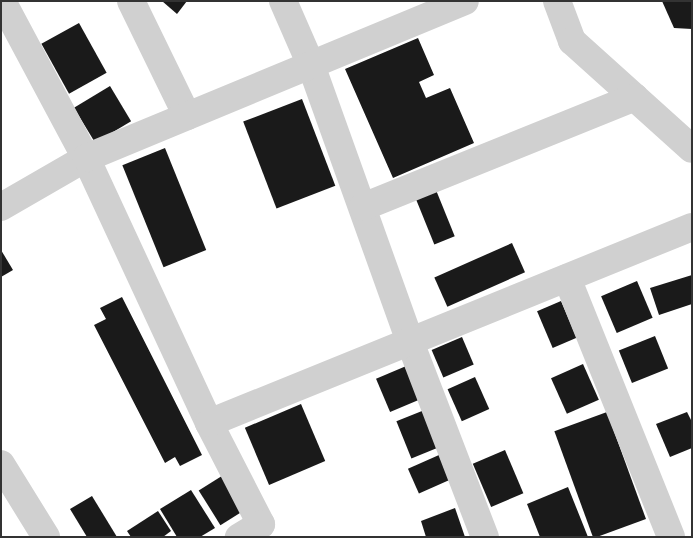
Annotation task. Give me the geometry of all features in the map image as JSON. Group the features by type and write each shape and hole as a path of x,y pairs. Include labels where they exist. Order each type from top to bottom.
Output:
{"street":[{"path":"2,1 86,158 209,423 261,524 239,537"},
{"path":"131,1 188,116"},
{"path":"283,1 311,65 410,342 485,537"},
{"path":"1,207 86,158 465,1"},
{"path":"557,1 572,41 692,149"},
{"path":"362,207 635,97"},
{"path":"209,423 692,227"},
{"path":"568,278 671,537"},
{"path":"1,464 46,537"}],"building":[{"path":"162,1 187,1 177,14"},
{"path":"662,1 692,1 692,29 674,28"},
{"path":"79,23 107,73 69,94 41,44"},
{"path":"418,38 434,75 419,82 426,98 450,88 474,143 393,178 345,69"},
{"path":"110,86 131,121 95,143 74,108"},
{"path":"302,99 335,186 277,208 243,122"},
{"path":"165,148 206,250 164,267 122,165"},
{"path":"436,190 455,236 434,245 416,198"},
{"path":"512,243 525,272 447,307 434,278"},
{"path":"1,250 13,270 1,277"},
{"path":"692,275 692,304 659,315 650,288"},
{"path":"637,281 653,318 617,333 601,296"},
{"path":"122,297 202,455 180,466 175,457 165,463 94,325 106,319 100,308"},
{"path":"561,301 577,338 553,348 537,311"},
{"path":"655,336 668,368 632,383 619,351"},
{"path":"462,337 474,365 443,378 432,350"},
{"path":"411,364 425,397 390,412 376,379"},
{"path":"583,364 599,400 567,414 551,378"},
{"path":"475,377 489,409 462,421 448,389"},
{"path":"301,404 325,461 269,485 245,428"},
{"path":"427,409 442,446 411,458 396,421"},
{"path":"607,412 646,519 593,537 554,431"},
{"path":"687,412 692,422 692,448 670,457 656,424"},
{"path":"505,450 523,493 491,507 473,464"},
{"path":"439,455 450,480 419,493 408,469"},
{"path":"225,474 247,509 220,525 199,490"},
{"path":"568,487 588,537 540,537 527,504"},
{"path":"191,490 215,528 200,537 177,537 160,509"},
{"path":"92,496 117,537 87,537 70,509"},
{"path":"455,508 465,537 426,537 421,521"},
{"path":"158,511 171,531 163,537 131,537 127,531"}]}
